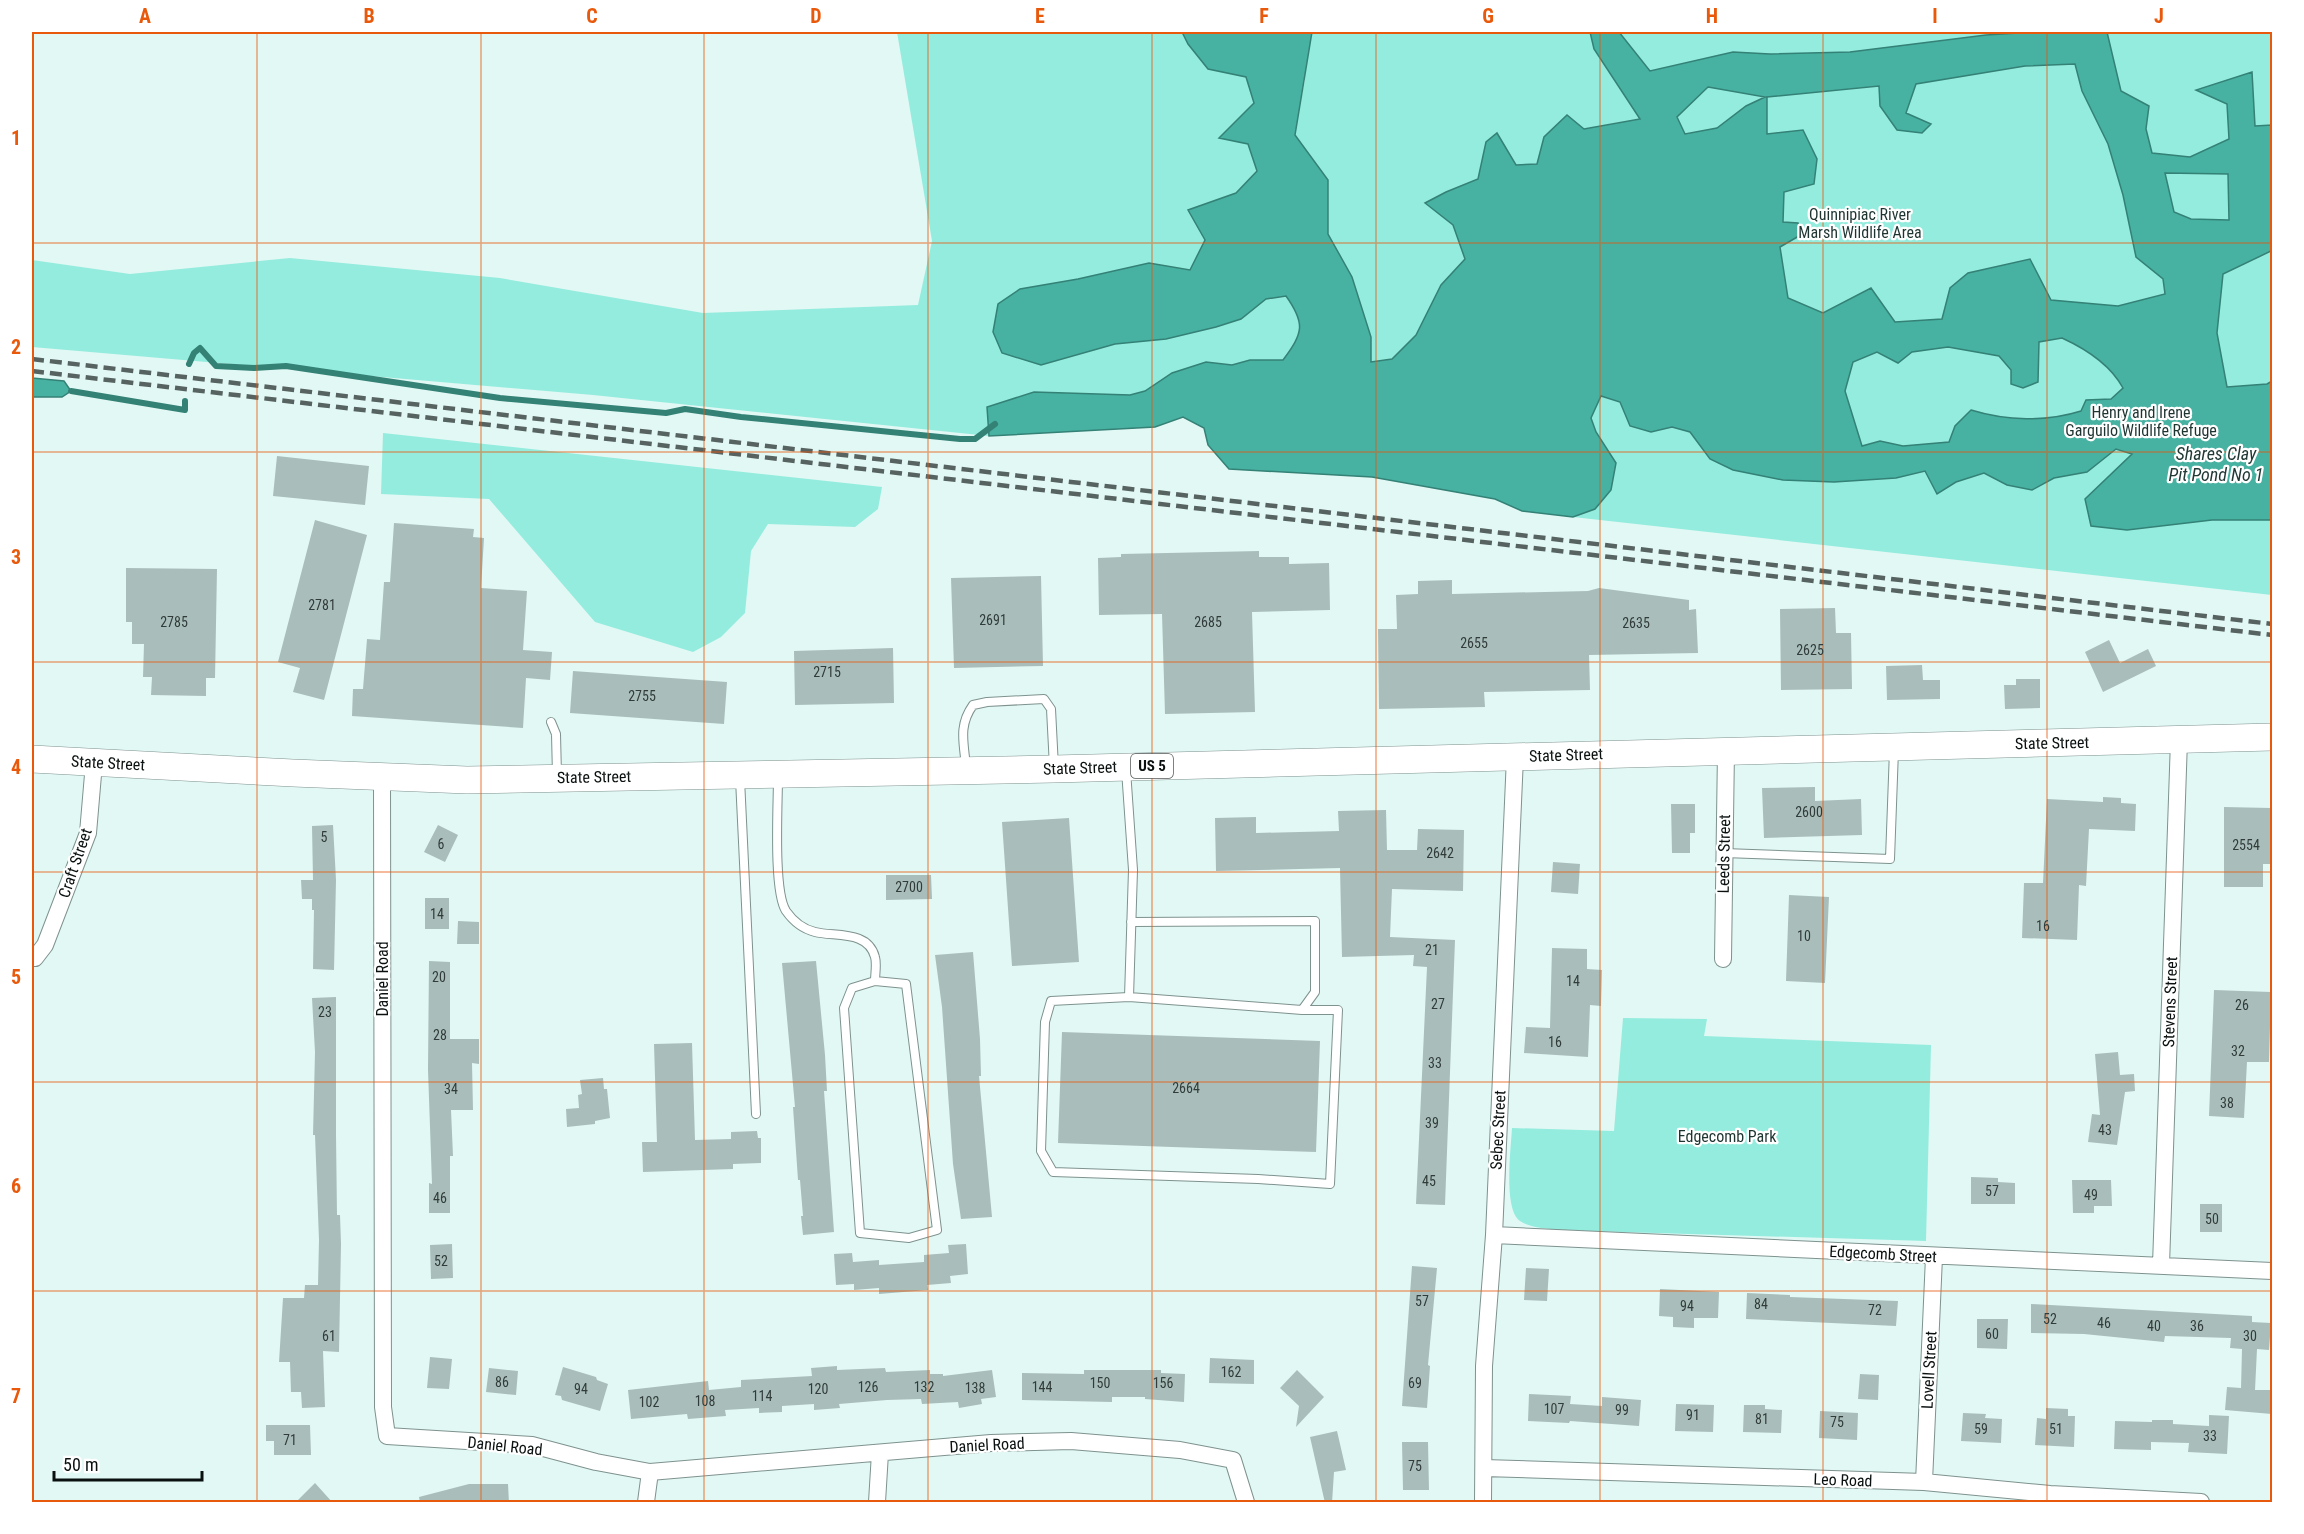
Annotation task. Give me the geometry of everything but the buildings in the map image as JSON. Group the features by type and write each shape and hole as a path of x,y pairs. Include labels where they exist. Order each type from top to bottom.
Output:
{"main road":[{"name":"State Street","path":"32,759 467,780 1054,769 2272,737"}],"street":[{"name":"Stevens Street","path":"2161,1265 2179,740"},
{"name":"Leeds Street","path":"1723,958 1726,750"},
{"name":"Sebec Street","path":"1483,1503 1484,1366 1494,1235 1515,757"},
{"name":"Craft Street","path":"33,957 45,945 88,833 94,763"},
{"name":"Daniel Road","path":"382,777 382,1395 387,1436 532,1445 596,1462 650,1472 990,1443 1071,1442 1180,1450 1233,1460 1246,1503"},
{"name":"Edgecomb Street","path":"1494,1235 2272,1271"},
{"name":"Lovell Street","path":"1924,1482 1934,1257"},
{"path":"877,1503 880,1454"},
{"name":"Leo Road","path":"1484,1468 1924,1482 2050,1498 2201,1503"},
{"path":"646,1503 650,1472"}],"lane":[{"path":"966,770 962,727 973,705 987,702 1044,699 1051,709 1054,769"},
{"path":"551,722 556,734 556,778"},
{"path":"1724,853 1890,859 1894,746"},
{"path":"1126,767 1132,870 1129,997"},
{"path":"740,774 756,1114"},
{"path":"778,774 779,887 784,908 802,927 815,932 855,936 868,945 875,957 874,981"},
{"path":"1131,922 1315,921 1315,992 1302,1010"},
{"path":"874,981 906,984 937,1230 909,1238 860,1233 844,1008 852,987 874,981"},
{"path":"1129,997 1302,1010 1338,1010 1330,1184 1258,1179 1053,1172 1041,1151 1045,1022 1051,1000 1129,997"}],"green space":[{"path":"897,32 1182,32 1188,44 1208,68 1246,77 1255,103 1220,138 1248,144 1257,170 1236,193 1188,210 1205,240 1191,270 1149,263 1020,289 1041,365 1115,344 1166,339 1216,327 1241,319 1266,299 1286,296 1297,314 1300,328 1295,342 1283,360 1250,360 1232,365 1206,362 1172,373 1145,391 1130,395 1034,392 987,407 989,436 593,395 32,347 32,260 130,274 290,258 500,278 703,313 918,305 932,241"},
{"path":"1207,32 2272,32 2272,595 1573,517 1595,509 1616,463 1596,432 1591,418 1600,396 1620,402 1651,432 1671,427 1691,432 1710,459 1733,470 1745,472 1621,122 1544,137 1538,164 1516,165 1486,142 1478,179 1446,192 1453,225 1465,259 1441,285 1416,335 1392,359 1371,362 1371,337 1352,277 1328,234 1328,180 1294,135 1305,80"},
{"path":"383,433 882,487 878,509 855,527 768,524 751,551 745,613 721,637 693,652 595,622 489,499 381,494"},
{"name":"Edgecomb Park","path":"1623,1018 1707,1019 1704,1036 1931,1045 1926,1241 1556,1230 1520,1221 1511,1204 1512,1128 1614,1131"}],"water":[{"name":"Shares Clay Pit Pond No 1","path":"1182,32 1312,32 1295,135 1328,180 1328,234 1352,277 1371,337 1371,362 1392,359 1416,335 1441,285 1465,259 1453,225 1425,203 1478,179 1486,142 1497,133 1516,165 1537,164 1544,137 1567,115 1584,129 1640,119 1594,49 1590,32 1619,32 1650,71 1733,52 1770,54 1850,52 1986,35 2107,32 2121,91 2149,106 2146,129 2152,153 2190,157 2229,139 2227,104 2196,90 2252,72 2255,126 2272,125 2272,247 2271,251 2223,274 2217,333 2227,387 2267,384 2272,381 2272,520 2212,520 2127,530 2091,526 2085,499 2132,454 2116,449 2087,472 2054,478 2032,490 2007,485 1984,473 1956,482 1937,494 1925,471 1896,478 1834,482 1783,480 1733,470 1710,459 1690,432 1672,427 1651,432 1630,426 1620,402 1601,396 1591,418 1596,432 1616,463 1611,490 1595,509 1573,517 1522,511 1495,499 1372,477 1229,469 1208,445 1204,428 1183,417 1155,427 989,436 987,407 1034,392 1130,395 1145,391 1172,373 1206,362 1232,365 1250,360 1283,360 1295,343 1300,328 1299,321 1286,296 1266,299 1241,319 1216,327 1166,339 1115,344 1041,365 1002,353 993,332 998,304 1020,289 1149,263 1190,270 1205,240 1188,210 1236,193 1257,171 1248,144 1219,138 1254,103 1246,77 1208,69 1188,44","holes":["2075,64 2082,91 2108,144 2123,195 2136,257 2163,279 2165,294 2118,306 2051,300 2030,259 1968,273 1950,288 1942,319 1895,322 1871,288 1823,313 1788,298 1780,247 1799,236 1798,223 1783,222 1784,192 1814,184 1817,159 1803,130 1767,134 1767,97 1879,86 1880,106 1897,130 1922,133 1931,124 1906,113 1916,84 2025,66","1708,87 1765,97 1746,106 1717,128 1685,134 1677,117","2165,173 2228,174 2229,220 2191,219 2174,212","2062,338 2080,347 2097,358 2118,379 2123,388 2111,399 2086,400 2081,411 2068,415 2026,419 1971,410 1955,426 1949,442 1903,446 1880,441 1862,446 1845,391 1853,362 1877,352 1898,363 1912,352 1948,347 1999,356 2011,370 2011,384 2023,388 2038,382 2039,342"]},
{"path":"32,378 64,381 71,391 62,397 32,397"}],"waterway":[{"path":"189,364 194,353 200,348 216,366 254,368 286,366 500,398 666,413 685,409 741,417 960,439 975,439 995,424"},
{"path":"71,391 185,410 185,401"}],"railway":[{"path":"32,359 2272,624"},
{"path":"32,371 2272,635"}],"park label":[{"name":"Quinnipiac River Marsh Wildlife Area","path":"1860,223"},
{"name":"Henry and Irene Garguilo Wildlife Refuge","path":"2141,421"}]}
